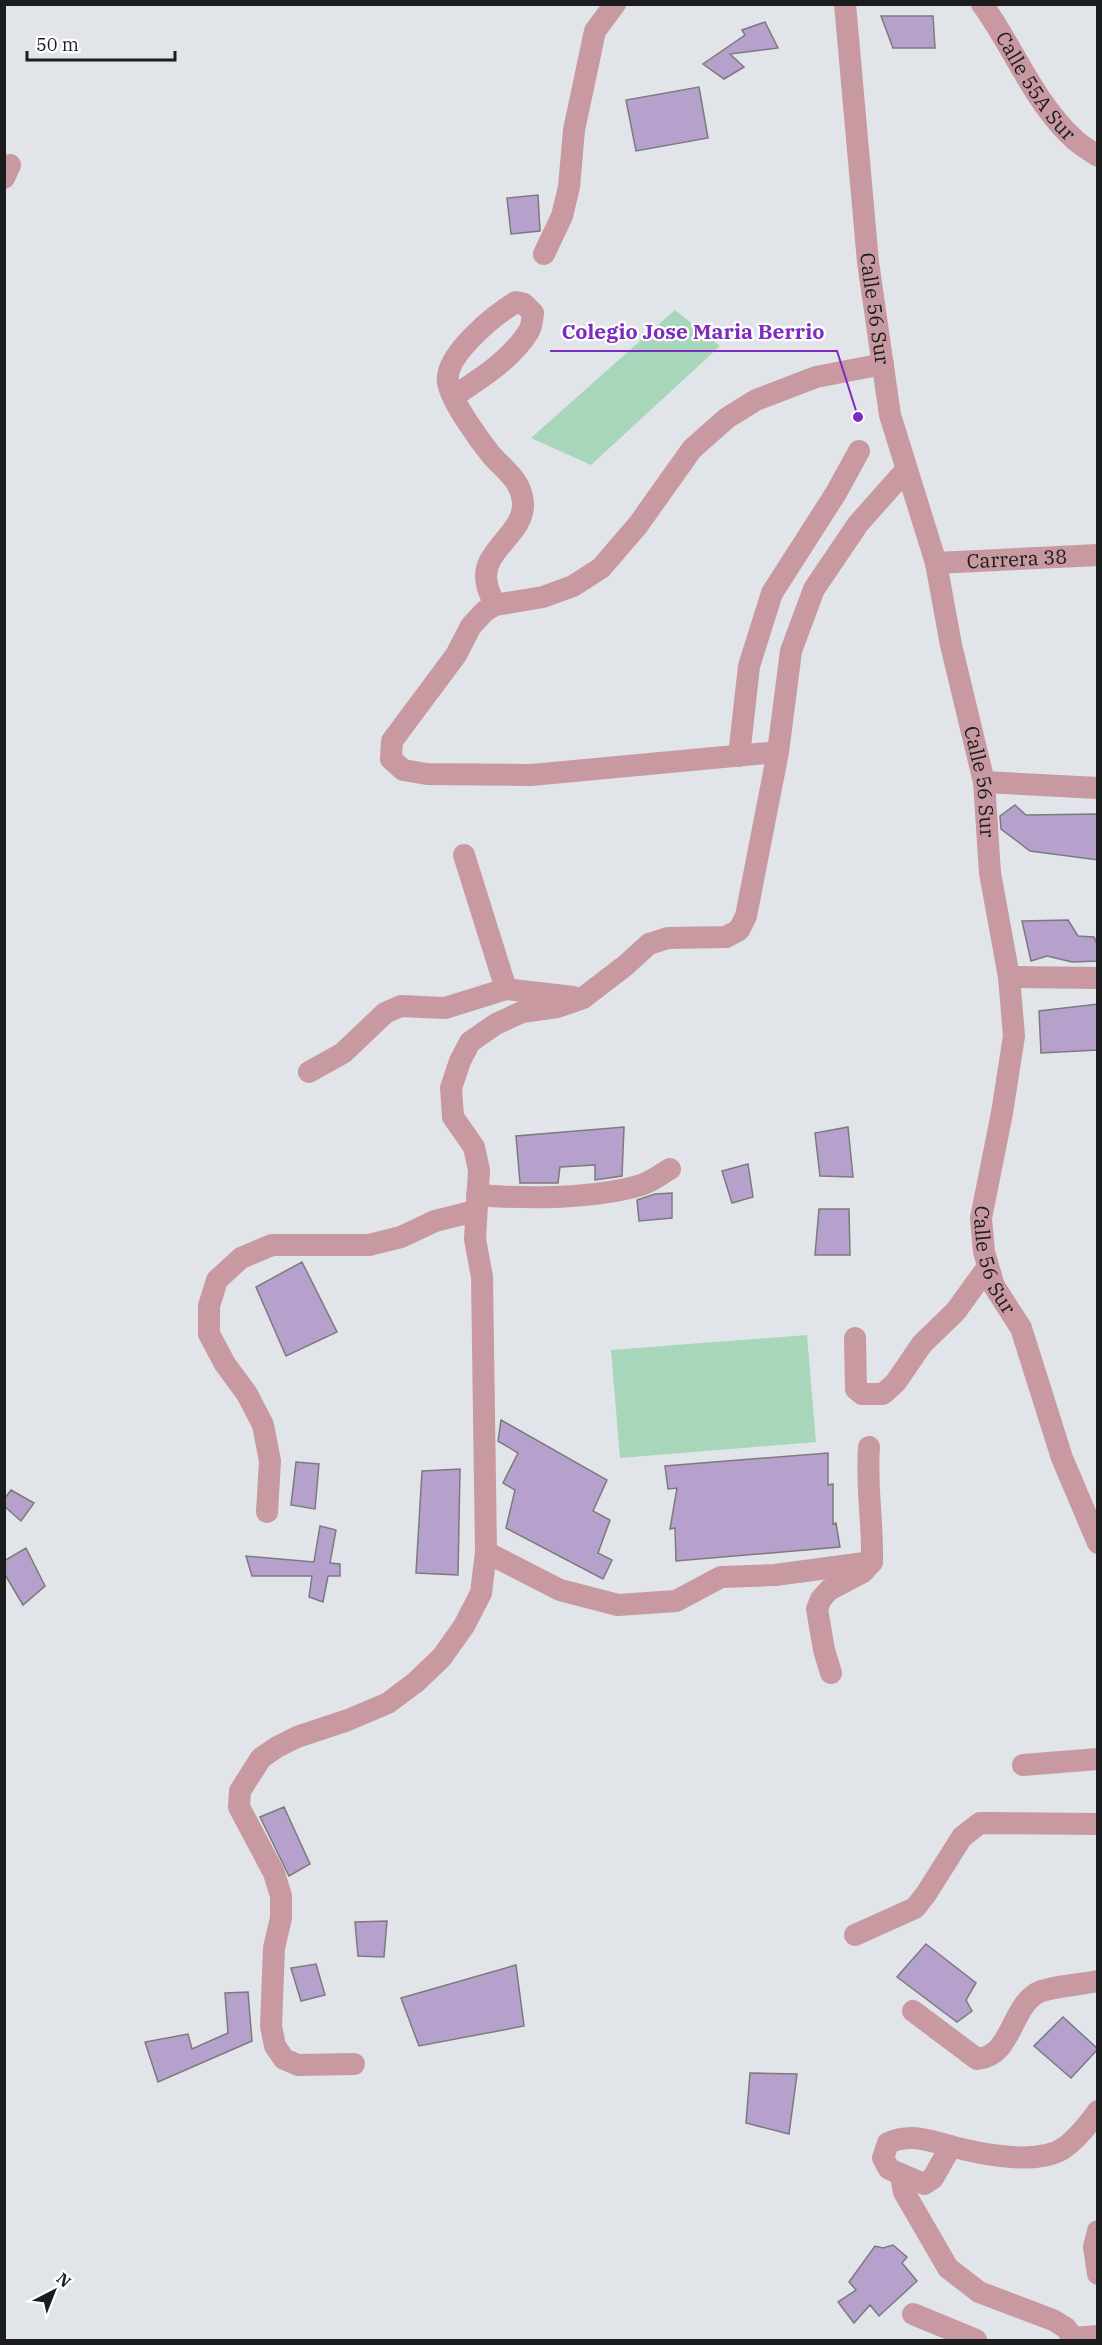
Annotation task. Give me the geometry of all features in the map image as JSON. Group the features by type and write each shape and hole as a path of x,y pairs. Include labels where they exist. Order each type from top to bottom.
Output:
{"street":[{"path":"544,254 562,216 569,187 574,129 595,31 615,4"},
{"name":"Calle 56 Sur","path":"845,4 868,262 890,415 936,563 951,645 984,782 990,873 1009,977 1014,1036 1002,1113 981,1218 987,1268 994,1286 1021,1328 1062,1458 1098,1543"},
{"name":"Calle 55A Sur","path":"982,4 1040,98 1074,139 1098,156"},
{"path":"778,752 531,776 427,774 403,770 391,759 392,741 456,655 471,627 485,611 495,605 543,597 573,586 601,568 638,525 692,449 727,418 756,400 816,376 883,364"},
{"path":"454,396 464,417 481,441 518,482 524,505 518,523 486,567 487,584 495,605"},
{"path":"739,756 749,666 772,593 836,493 859,451"},
{"path":"354,2064 298,2065 284,2059 275,2046 270,2026 274,1948 281,1918 281,1896 274,1873 239,1807 240,1791 261,1758 277,1747 297,1737 348,1720 388,1703 425,1673 442,1657 468,1618 481,1593 486,1552 482,1277 475,1239 479,1170 474,1147 453,1118 451,1088 460,1061 470,1042 496,1024 522,1012 557,1007 583,998 649,945 668,938 726,937 739,930 747,916 778,752 791,651 814,589 858,524 906,470"},
{"name":"Carrera 38","path":"936,563 1098,555"},
{"path":"984,782 1098,788"},
{"path":"464,855 506,989"},
{"path":"1009,977 1098,978"},
{"path":"309,1072 343,1053 385,1013 401,1006 445,1008 506,989 583,998"},
{"path":"267,1512 270,1461 263,1425 247,1394 225,1364 209,1334 208,1306 217,1280 241,1258 272,1245 369,1245 400,1238 476,1203 503,1197 601,1193 644,1185 670,1169"},
{"path":"855,1338 856,1389 862,1394 883,1394 902,1375 922,1344 956,1311 987,1268"},
{"path":"831,1673 824,1650 817,1609 821,1599 829,1590 863,1572 872,1562 873,1537 867,1470 869,1447"},
{"path":"486,1552 560,1590 618,1605 676,1601 721,1577 775,1575 872,1562"},
{"path":"1023,1765 1098,1759"},
{"path":"855,1935 915,1908 962,1837 980,1823 1098,1824"},
{"path":"914,2011 977,2060 989,2058 1001,2046 1026,2003 1038,1992 1098,1981"},
{"path":"951,2146 933,2178 924,2184 889,2169 884,2158 888,2143 901,2137 936,2141 951,2146 1021,2158 1042,2156 1062,2150 1086,2129 1098,2111"},
{"path":"901,2176 904,2192 948,2268 979,2292 1053,2320 1084,2339"},
{"path":"1098,2231 1094,2247 1098,2274"},
{"path":"913,2314 976,2340"}],"green space":[{"path":"675,310 720,346 591,465 531,438"},
{"path":"807,1335 816,1442 620,1458 611,1350"}],"building":[{"path":"881,16 933,16 935,48 893,48"},
{"path":"765,22 778,48 730,54 744,67 724,79 703,64 745,35 742,30"},
{"path":"699,87 708,138 636,151 626,100"},
{"path":"538,195 540,231 511,234 507,198"},
{"path":"1015,805 1026,815 1098,814 1098,860 1030,851 1001,829 1000,816"},
{"path":"1068,920 1078,936 1094,937 1098,946 1098,961 1072,962 1047,956 1031,961 1022,921"},
{"path":"1098,1004 1098,1050 1041,1053 1039,1011"},
{"path":"624,1127 622,1176 595,1180 595,1165 560,1167 558,1183 520,1183 516,1136"},
{"path":"848,1127 853,1177 820,1176 815,1133"},
{"path":"748,1164 753,1197 732,1203 722,1171"},
{"path":"672,1193 672,1218 639,1221 637,1200 655,1194"},
{"path":"819,1209 849,1209 850,1255 815,1255"},
{"path":"302,1262 337,1332 286,1356 256,1287"},
{"path":"501,1420 607,1480 593,1511 610,1520 598,1553 612,1560 603,1579 506,1528 515,1490 503,1483 518,1453 498,1441"},
{"path":"828,1453 828,1485 833,1484 833,1524 836,1523 840,1547 676,1561 675,1528 670,1529 677,1488 668,1489 665,1466"},
{"path":"296,1462 319,1464 315,1509 291,1505"},
{"path":"460,1469 458,1575 416,1573 422,1471"},
{"path":"11,1490 34,1503 21,1521 4,1506 4,1499"},
{"path":"320,1526 336,1530 330,1563 340,1564 340,1576 328,1576 323,1602 309,1597 312,1576 252,1576 246,1556 314,1562"},
{"path":"26,1548 45,1586 23,1605 4,1573 4,1561"},
{"path":"284,1807 310,1864 289,1876 260,1817"},
{"path":"387,1921 384,1957 358,1956 355,1922"},
{"path":"926,1944 976,1983 966,2000 972,2011 957,2022 897,1977"},
{"path":"316,1964 325,1995 301,2001 291,1968"},
{"path":"516,1965 524,2026 419,2046 401,1998"},
{"path":"248,1992 252,2041 158,2082 145,2042 188,2034 192,2049 228,2033 225,1993"},
{"path":"1063,2017 1098,2049 1071,2078 1034,2046"},
{"path":"750,2073 797,2074 789,2134 746,2123"},
{"path":"893,2245 907,2257 902,2263 917,2281 879,2316 870,2305 854,2323 838,2302 856,2290 849,2282 875,2246 883,2248"}],"place":[{"name":"Colegio Jose Maria Berrio","path":"858,417"}]}
